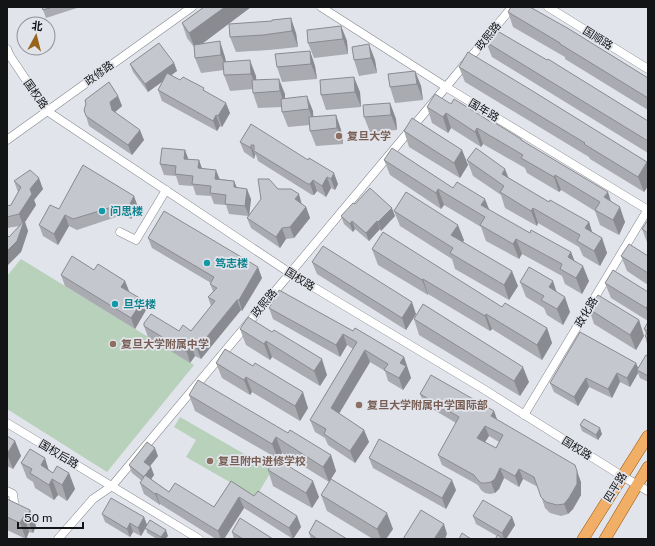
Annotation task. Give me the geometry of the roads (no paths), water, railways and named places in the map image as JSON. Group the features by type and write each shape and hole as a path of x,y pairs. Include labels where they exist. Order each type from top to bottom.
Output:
{"main road":[{"name":"四平路","path":"583,539 648,436"},
{"name":"四平路","path":"605,539 648,467"}],"street":[{"name":"政修路","path":"7,140 192,7"},
{"name":"国年路","path":"321,7 446,87 648,209"},
{"name":"政熙路","path":"58,539 93,499 112,486 512,7"},
{"name":"国顺路","path":"548,7 648,69"},
{"name":"国权路","path":"7,49 10,56 47,111 290,272 638,485"},
{"path":"120,232 136,240 166,190"},
{"name":"政化路","path":"524,415 648,209"},
{"name":"国权后路","path":"7,423 199,539"},
{"path":"638,485 648,491"},
{"path":"7,491 13,494 14,502"}],"place":[{"name":"复旦大学","path":"339,136"},
{"name":"问思楼","path":"102,211"},
{"name":"笃志楼","path":"207,263"},
{"name":"旦华楼","path":"115,304"},
{"name":"复旦大学附属中学","path":"113,344"},
{"name":"复旦大学附属中学国际部","path":"359,405"},
{"name":"复旦附中进修学校","path":"210,461"}]}
